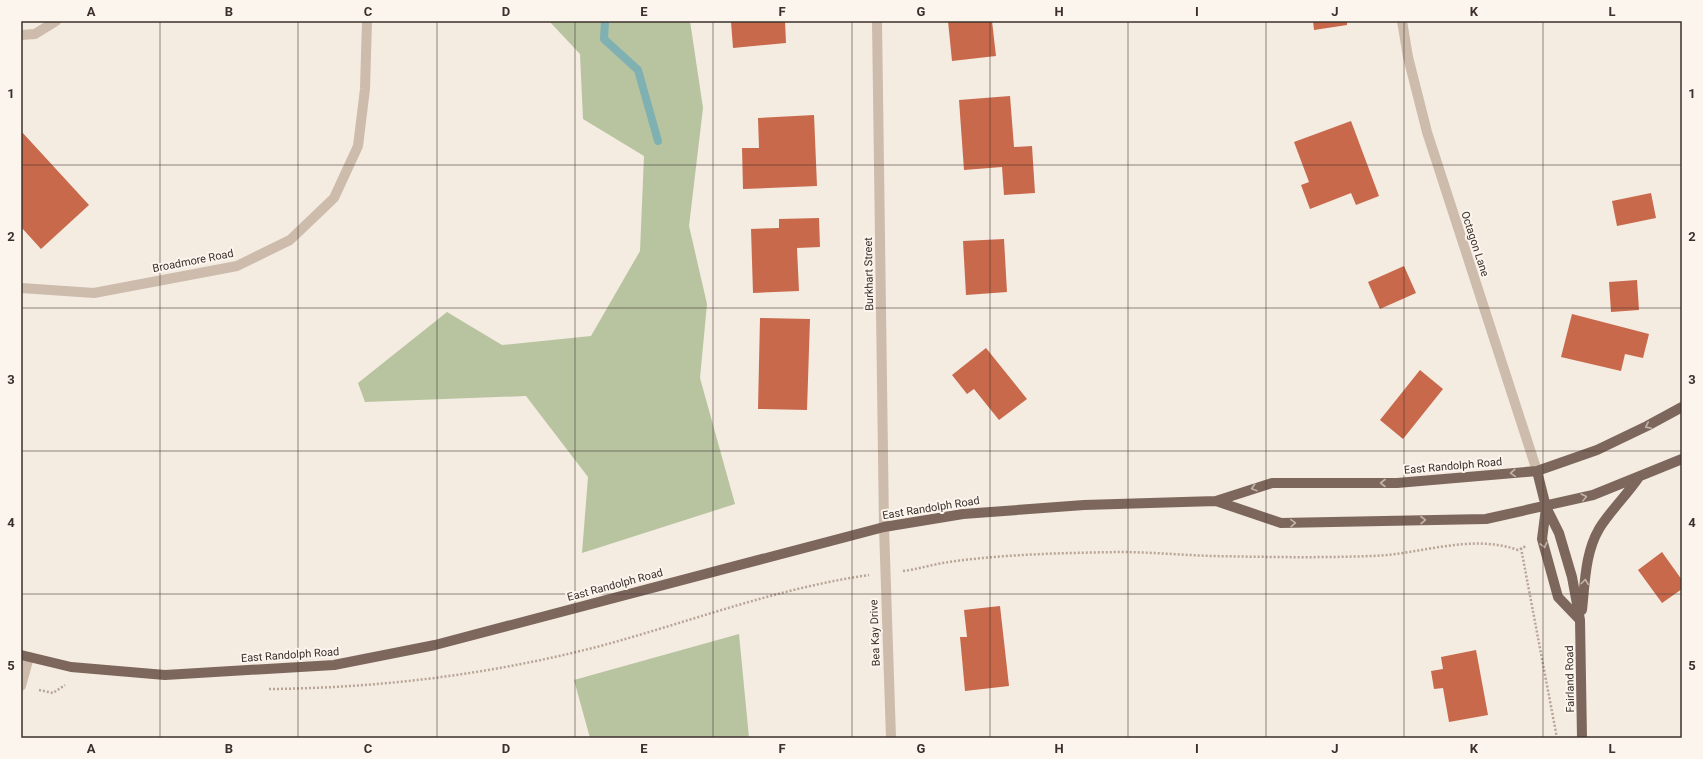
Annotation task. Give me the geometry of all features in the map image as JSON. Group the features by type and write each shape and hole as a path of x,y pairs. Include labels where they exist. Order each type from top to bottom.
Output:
{"main road":[{"name":"East Randolph Road","path":"25,656 71,667 165,675 334,665 435,645 884,527 963,514 1084,505 1216,501 1272,483 1397,483 1537,471 1597,450 1682,407"},
{"name":"East Randolph Road","path":"1216,501 1281,523 1486,519 1546,507 1593,495 1682,460"},
{"name":"Fairland Road","path":"1537,471 1546,507 1559,533 1572,576 1580,620 1582,738"},
{"path":"1580,620 1588,557 1592,545 1599,529 1639,477"},
{"name":"Fairland Road","path":"1546,507 1542,539 1558,597 1580,620"}],"street":[{"path":"21,35 35,34 56,21"},
{"name":"Broadmore Road","path":"21,288 94,293 237,266 290,240 334,198 358,146 365,88 367,21"},
{"name":"Burkhart Street","path":"877,21 884,527"},
{"name":"Octagon Lane","path":"1402,21 1408,58 1426,132 1537,471"},
{"name":"Bea Kay Drive","path":"884,527 891,738"},
{"path":"21,685 25,656"}],"path":[{"path":"266,689 310,689 392,683 476,673 603,645 752,601 844,579 917,569 949,562 1120,552 1306,558 1381,556 1470,544 1492,543 1518,550 1542,539"},
{"path":"1521,548 1557,738"},
{"path":"21,685 53,693 60,687 67,684"}],"green space":[{"path":"549,21 690,21 703,108 689,226 707,304 700,378 735,504 582,553 588,477 526,396 365,402 358,383 447,312 502,345 591,336 640,251 644,156 583,119 580,54"},
{"path":"739,634 749,738 590,738 574,680"}],"building":[{"path":"785,21 786,43 733,48 731,22"},
{"path":"948,21 992,21 996,56 952,61"},
{"path":"1313,21 1347,21 1347,25 1314,30"},
{"path":"1010,96 1014,147 1032,146 1035,193 1004,195 1002,167 964,170 959,100"},
{"path":"814,115 817,186 743,189 742,148 759,148 758,118"},
{"path":"1351,121 1379,196 1356,205 1351,193 1310,209 1301,185 1309,182 1294,142"},
{"path":"21,131 89,205 41,249 21,227"},
{"path":"1651,193 1656,218 1617,226 1612,201"},
{"path":"819,218 820,247 797,248 799,291 753,293 751,229 779,228 779,219"},
{"path":"1004,239 1007,292 966,295 963,241"},
{"path":"1404,266 1416,293 1380,309 1368,282"},
{"path":"1637,280 1639,310 1611,312 1609,282"},
{"path":"1572,314 1649,334 1643,358 1625,354 1621,371 1561,357"},
{"path":"760,318 810,319 807,410 758,409"},
{"path":"986,348 1027,399 999,420 974,389 967,394 952,375"},
{"path":"1420,370 1443,389 1403,439 1380,420"},
{"path":"1662,552 1682,580 1682,589 1662,603 1638,570"},
{"path":"1000,606 1009,686 965,691 960,637 967,637 964,610"},
{"path":"1476,650 1488,715 1449,722 1443,688 1434,689 1431,671 1443,669 1441,657"}],"waterway":[{"path":"605,21 604,39 638,70 658,141"}]}
